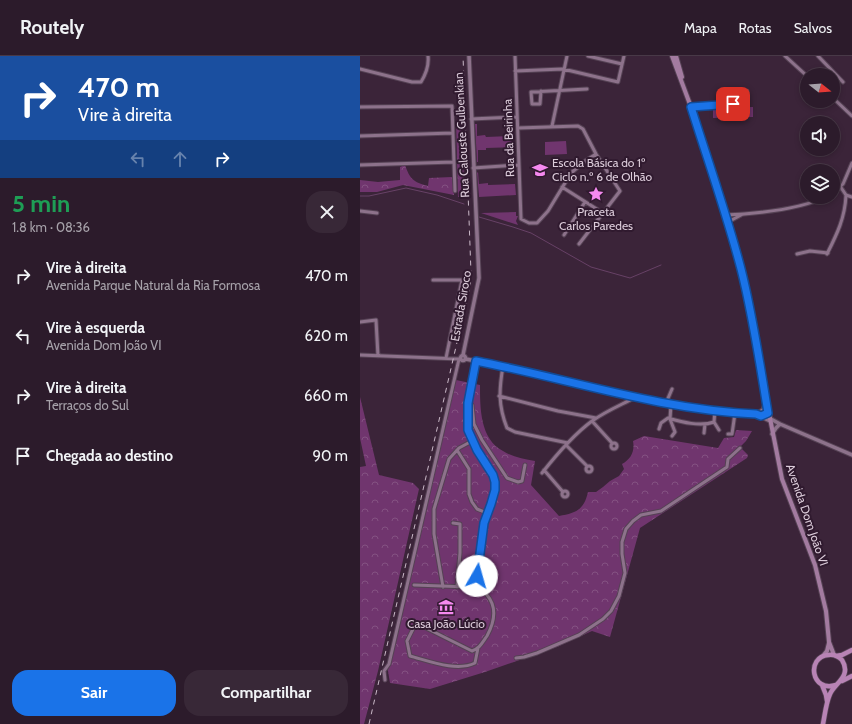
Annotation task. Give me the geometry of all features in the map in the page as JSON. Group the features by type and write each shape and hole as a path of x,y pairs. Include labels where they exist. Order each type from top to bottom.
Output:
{"main road":[{"name":"Avenida Dom João VI","path":"672,56 691,107 728,222 741,271 772,435 782,479 815,565 826,611 829,642 835,656"},
{"name":"Avenida Dom João VI","path":"676,56 686,93"},
{"name":"Avenida Dom João VI","path":"823,656 827,651 829,642"},
{"path":"827,703 822,685 815,677 814,672 816,663 823,656 835,656 850,651"},
{"path":"842,681 846,671 844,664 850,651"},
{"path":"835,656 852,670"},
{"path":"823,724 827,703 832,690 842,681 852,676"},
{"path":"822,685 828,687 836,686"}],"street":[{"path":"360,69 412,82 421,82 425,76 428,56"},
{"name":"Rua Calouste Gulbenkian","path":"469,56 475,213"},
{"name":"Rua da Beirinha","path":"515,56 521,219 529,223 537,223 548,211 562,187"},
{"path":"552,126 567,56"},
{"path":"588,56 622,64"},
{"path":"515,71 563,69 618,82 624,56"},
{"path":"784,56 800,70"},
{"path":"818,56 843,82"},
{"path":"541,91 540,104 532,104 531,92 541,91 559,90 587,89"},
{"path":"691,107 748,103 748,91"},
{"path":"840,105 852,116"},
{"path":"360,107 452,106 455,191"},
{"path":"471,119 517,117"},
{"path":"518,128 578,126 583,129 596,154 620,191 579,244"},
{"path":"360,136 453,133"},
{"path":"596,154 585,160 571,173 562,187 603,213"},
{"path":"360,165 454,162"},
{"path":"797,254 810,251 828,254 842,224 846,209 846,195 840,186 843,184 852,163"},
{"path":"474,168 519,166"},
{"path":"846,195 852,197"},
{"path":"564,235 585,202"},
{"path":"726,215 743,214 802,204"},
{"path":"360,211 377,213"},
{"name":"Estrada Siroco","path":"462,358 479,278 475,213"},
{"path":"728,222 743,214"},
{"path":"433,280 462,280 446,358"},
{"path":"360,322 376,320 378,356"},
{"path":"360,355 462,358 671,404 735,413 761,414 778,424 852,455"},
{"path":"385,680 384,672 389,664 462,358"},
{"path":"476,361 468,403 468,430 472,441 493,475 495,482 495,490 484,523 477,579 482,589 488,596 495,611 492,627 478,648 475,663 470,666 456,667 410,656 407,641 416,623 472,651 478,648"},
{"path":"503,366 499,396 502,414 507,428 515,432 567,444 587,466"},
{"path":"666,403 672,388"},
{"path":"499,396 594,419 612,443"},
{"path":"563,492 543,472 567,444 594,419 636,397"},
{"path":"761,414 766,402"},
{"path":"468,403 472,405 474,424 507,478 518,482 522,481 525,465"},
{"path":"671,404 670,419 675,432 672,436"},
{"path":"715,410 714,422 719,430"},
{"path":"728,434 732,434 735,413"},
{"path":"761,414 778,424"},
{"path":"584,416 588,421 587,425"},
{"path":"659,429 661,423 668,418 673,421 705,424 714,422"},
{"path":"704,433 705,424"},
{"path":"772,435 778,424"},
{"path":"443,587 434,534 434,509 449,459 457,450 472,441"},
{"path":"516,658 536,653 579,635 603,619 611,611 619,596 625,573 622,542 626,529 641,515 661,511 721,471 726,467 728,459 740,448"},
{"path":"457,450 469,469 469,494 472,502 477,509 488,513"},
{"path":"453,523 460,524 460,553 457,587"},
{"path":"469,587 477,579"},
{"path":"414,585 469,587 482,589"}],"green space":[{"path":"753,107 753,117 713,118 713,108"},
{"path":"456,122 461,122 465,198 458,197"},
{"path":"475,124 477,124 477,136 513,136 514,147 486,148 486,150 478,150 477,162"},
{"path":"566,141 567,154 545,155 545,142"},
{"path":"405,165 409,174 415,181 428,186 429,178 452,177 454,195 403,185 377,192 360,192 360,180 378,182 400,180 400,167"},
{"path":"478,172 479,184 515,184 516,195 479,197"},
{"path":"516,212 516,216 518,216 516,221 518,225 481,213"},
{"path":"456,380 480,385 481,413 490,439 495,446 510,455 535,461 531,485 559,516 570,514 578,510 582,507 588,492 596,492 619,476 624,469 622,464 628,460 632,454 633,441 644,436 718,448 724,438 734,437 736,430 752,431 740,447 748,455 747,458 640,528 610,637 592,631 557,647 430,689 390,683 387,665"},
{"path":"360,397 379,475 413,483 419,489 378,671 364,724 360,724 360,467 366,466 360,438"}],"waterway":[{"path":"360,196 369,196 406,188 437,195 464,204"},
{"path":"479,217 531,233 591,267 630,278 661,265"}],"railway":[{"path":"369,724 470,286 471,273 463,56"}],"place":[{"name":"Escola Básica do 1º Ciclo n.º 6 de Olhão","path":"540,170"},
{"name":"Praceta Carlos Paredes","path":"596,194"},
{"name":"Casa João Lúcio","path":"446,607"}],"route":[{"path":"477,576 484,523 495,490 495,482 493,475 472,441 468,430 468,403 476,361 683,406 756,414 761,416 768,413 756,341 741,271 727,219 691,107 733,104"}]}
